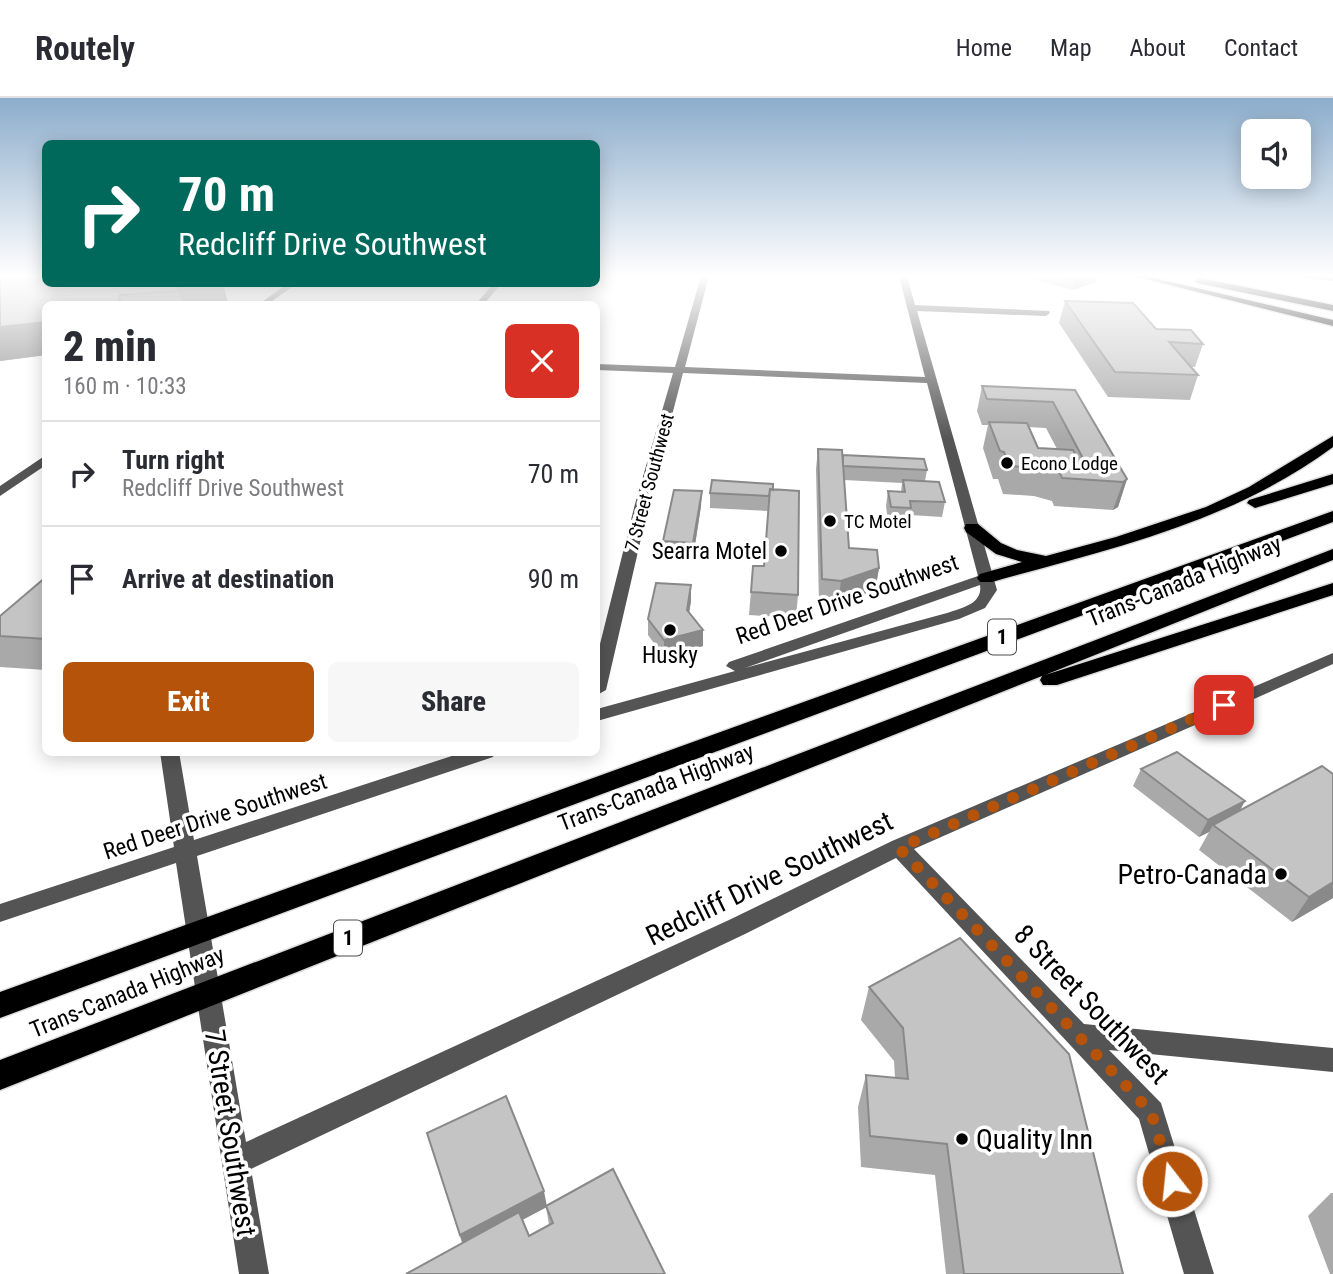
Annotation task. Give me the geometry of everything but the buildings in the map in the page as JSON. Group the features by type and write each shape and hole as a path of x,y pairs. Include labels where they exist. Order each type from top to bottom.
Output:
{"highway":[{"path":"1212,511 1275,482 1333,440"},
{"path":"986,578 1212,511 1243,506 1333,479"},
{"name":"Trans-Canada Highway","path":"0,1005 1333,516"},
{"path":"972,528 985,541 1003,552 1027,558 1055,558"},
{"name":"Trans-Canada Highway","path":"0,1075 1333,554"},
{"path":"851,744 1333,589"}],"street":[{"name":"7 Street Southwest","path":"600,678 642,504 690,331"},
{"path":"918,331 986,578"},
{"path":"600,367 932,380"},
{"path":"0,492 42,462"},
{"name":"Red Deer Drive Southwest","path":"600,714 953,616 979,606 987,599 989,590 986,578 600,714"},
{"name":"Redcliff Drive Southwest","path":"236,1162 899,848 1333,658"},
{"name":"7 Street Southwest","path":"170,756 254,1274"},
{"name":"Red Deer Drive Southwest","path":"0,913 184,855 474,756"},
{"name":"8 Street Southwest","path":"899,848 1151,1112 1199,1274"},
{"path":"1078,1035 1333,1060"}],"place":[{"name":"Econo Lodge","path":"1007,463"},
{"name":"TC Motel","path":"830,521"},
{"name":"Searra Motel","path":"781,551"},
{"name":"Husky","path":"670,630"},
{"name":"Petro-Canada","path":"1281,874"},
{"name":"Quality Inn","path":"962,1139"}],"route":[{"path":"1172,1181 1151,1112 899,848 1224,705"}]}
